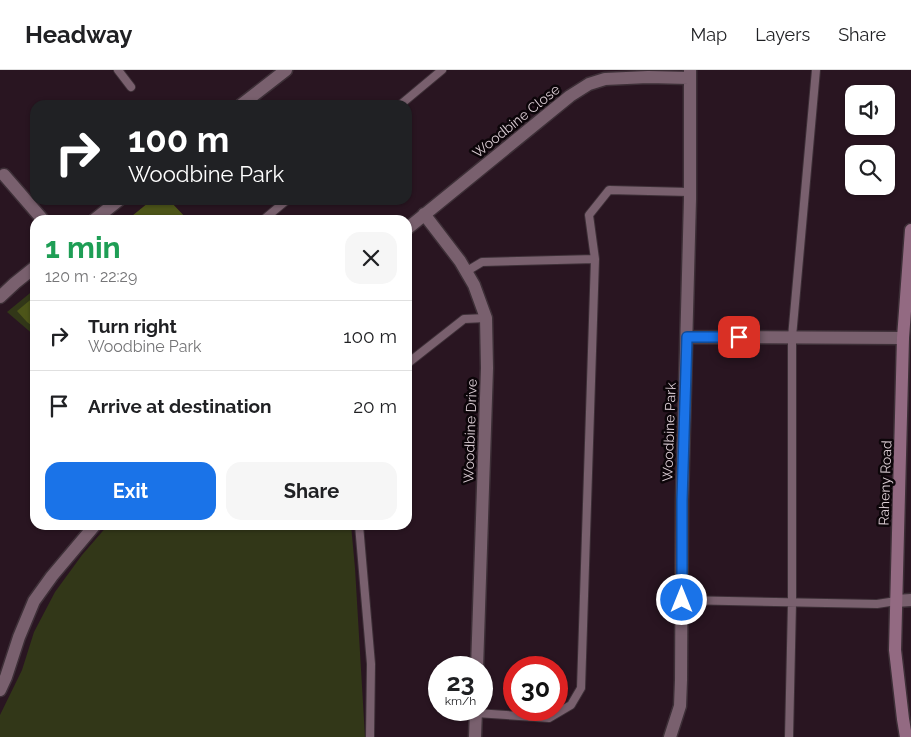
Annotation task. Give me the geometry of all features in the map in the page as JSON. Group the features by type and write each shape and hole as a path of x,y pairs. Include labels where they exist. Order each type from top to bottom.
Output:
{"main road":[{"name":"Raheny Road","path":"906,737 895,650 903,338 911,230"}],"street":[{"path":"247,100 286,70"},
{"name":"Woodbine Close","path":"412,224 570,96 599,75 605,79 690,74"},
{"name":"Woodbine Park","path":"670,737 680,706 681,680 682,500 690,192 690,74"},
{"path":"4,175 39,215"},
{"path":"100,215 114,205"},
{"name":"Woodbine Drive","path":"424,214 467,272 474,285 486,318 487,368 477,656"},
{"path":"0,297 30,271"},
{"path":"687,337 903,338"},
{"path":"0,690 34,601 52,576 91,530"},
{"path":"896,601 911,600"},
{"path":"475,737 476,721"}],"lane":[{"path":"118,70 131,87"},
{"path":"406,100 442,70"},
{"path":"789,737 792,603 792,337 816,70"},
{"path":"493,713 549,718 571,705 580,688 595,259 589,215 610,190 690,192"},
{"path":"269,215 281,205"},
{"path":"467,272 482,262 595,259"},
{"path":"412,360 464,319 486,318"},
{"path":"359,530 371,664 370,737"},
{"path":"682,600 877,604 896,601"}],"green space":[{"path":"146,205 174,205 183,215 133,215"},
{"path":"30,293 30,332 7,312"},
{"path":"30,300 30,324 27,322 17,311"},
{"path":"104,530 351,530 365,737 0,737 0,715 22,670 34,632 55,592 82,555"}],"route":[{"path":"682,600 682,500 687,337 739,337"}]}
